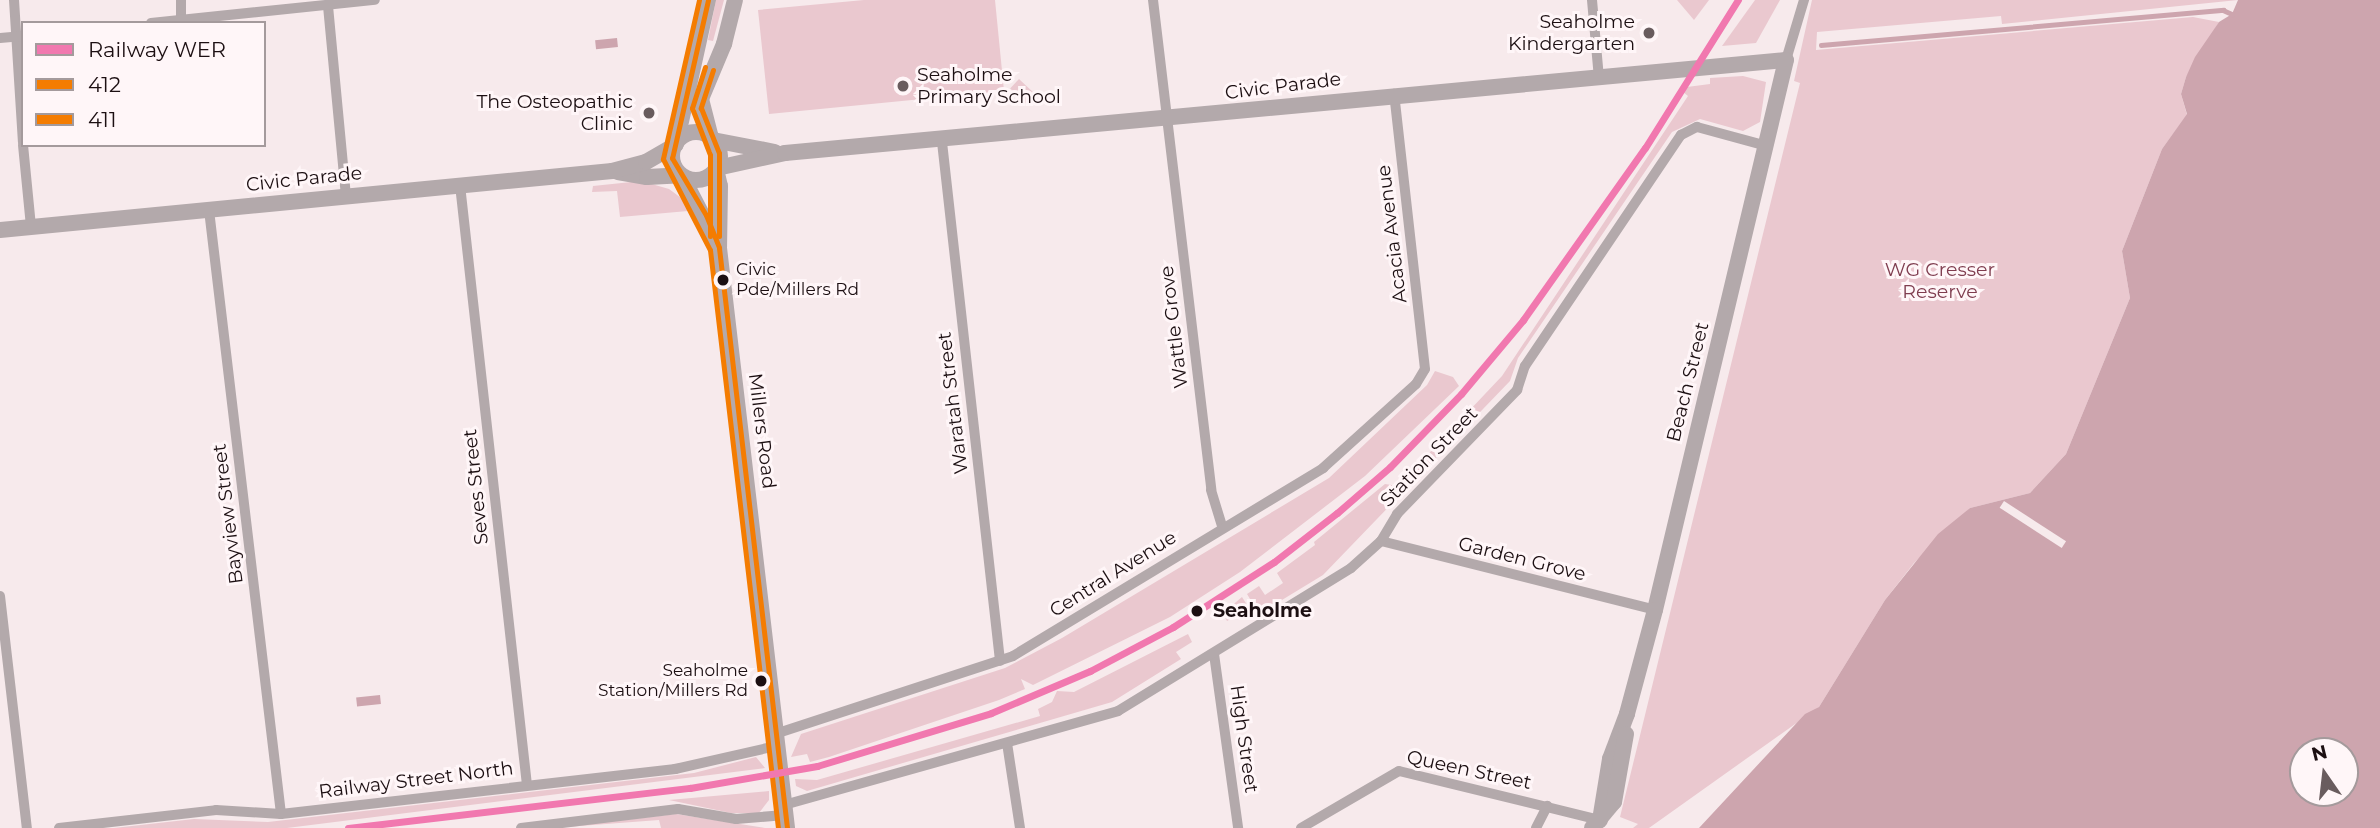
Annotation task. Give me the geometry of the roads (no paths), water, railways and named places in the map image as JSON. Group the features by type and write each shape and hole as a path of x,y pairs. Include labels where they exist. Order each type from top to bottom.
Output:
{"street":[{"path":"14,0 21,100"},
{"path":"181,0 181,20"},
{"path":"171,21 375,0"},
{"path":"708,0 672,158 681,176 704,179 716,169 719,153 712,139 701,99 724,44 734,0"},
{"name":"Wattle Grove","path":"1153,0 1211,489 1222,527"},
{"path":"1592,0 1599,78"},
{"path":"1786,60 1804,0"},
{"path":"328,6 346,196"},
{"path":"0,38 18,36"},
{"name":"Civic Parade","path":"716,169 785,153 942,142 1394,94 1786,60"},
{"name":"Beach Street","path":"1596,824 1610,759 1628,714 1655,610 1786,60"},
{"name":"Acacia Avenue","path":"1394,94 1425,369"},
{"name":"Station Street","path":"521,828 678,809 736,819 785,816 1007,743 1118,711 1351,568 1381,541 1397,514 1517,390 1525,366 1681,135 1698,127 1767,146"},
{"path":"675,144 692,133 712,139"},
{"name":"Civic Parade","path":"712,139 785,153"},
{"name":"Waratah Street","path":"942,142 1000,661"},
{"name":"Civic Parade","path":"0,230 612,171 654,159 675,144"},
{"path":"23,147 31,227"},
{"name":"Millers Road","path":"716,169 720,186 719,248 785,816"},
{"name":"Civic Parade","path":"612,171 647,177 681,176"},
{"name":"Millers Road","path":"681,176 719,248"},
{"name":"Seves Street","path":"460,185 527,785"},
{"name":"Bayview Street","path":"209,210 281,814"},
{"name":"Central Avenue","path":"776,740 1000,661 1342,455 1416,384 1425,369"},
{"name":"Garden Grove","path":"1381,541 1655,610"},
{"path":"0,596 27,828"},
{"name":"High Street","path":"1214,654 1238,828"},
{"name":"Railway Street North","path":"59,828 216,810 281,814 686,768 776,740"},
{"path":"1007,743 1020,828"},
{"name":"Queen Street","path":"1301,828 1399,771 1547,806 1596,824"},
{"path":"1536,828 1547,806"}],"waterway":[{"path":"1821,45 2223,10 2232,14"}],"rail line":[{"name":"WER","path":"348,828 690,788 817,766 991,713 1090,671 1173,627 1274,562 1337,513 1390,467 1461,394 1523,320 1645,148 1738,0"}],"place":[{"name":"Seaholme Kindergarten","path":"1649,33"},
{"name":"Seaholme Primary School","path":"903,86"},
{"name":"The Osteopathic Clinic","path":"649,113"},
{"name":"Civic Pde/Millers Rd","path":"723,280"},
{"name":"Seaholme","path":"1197,611"},
{"name":"Seaholme Station/Millers Rd","path":"761,681"}],"park label":[{"name":"WG Cresser Reserve","path":"1940,281"}]}
